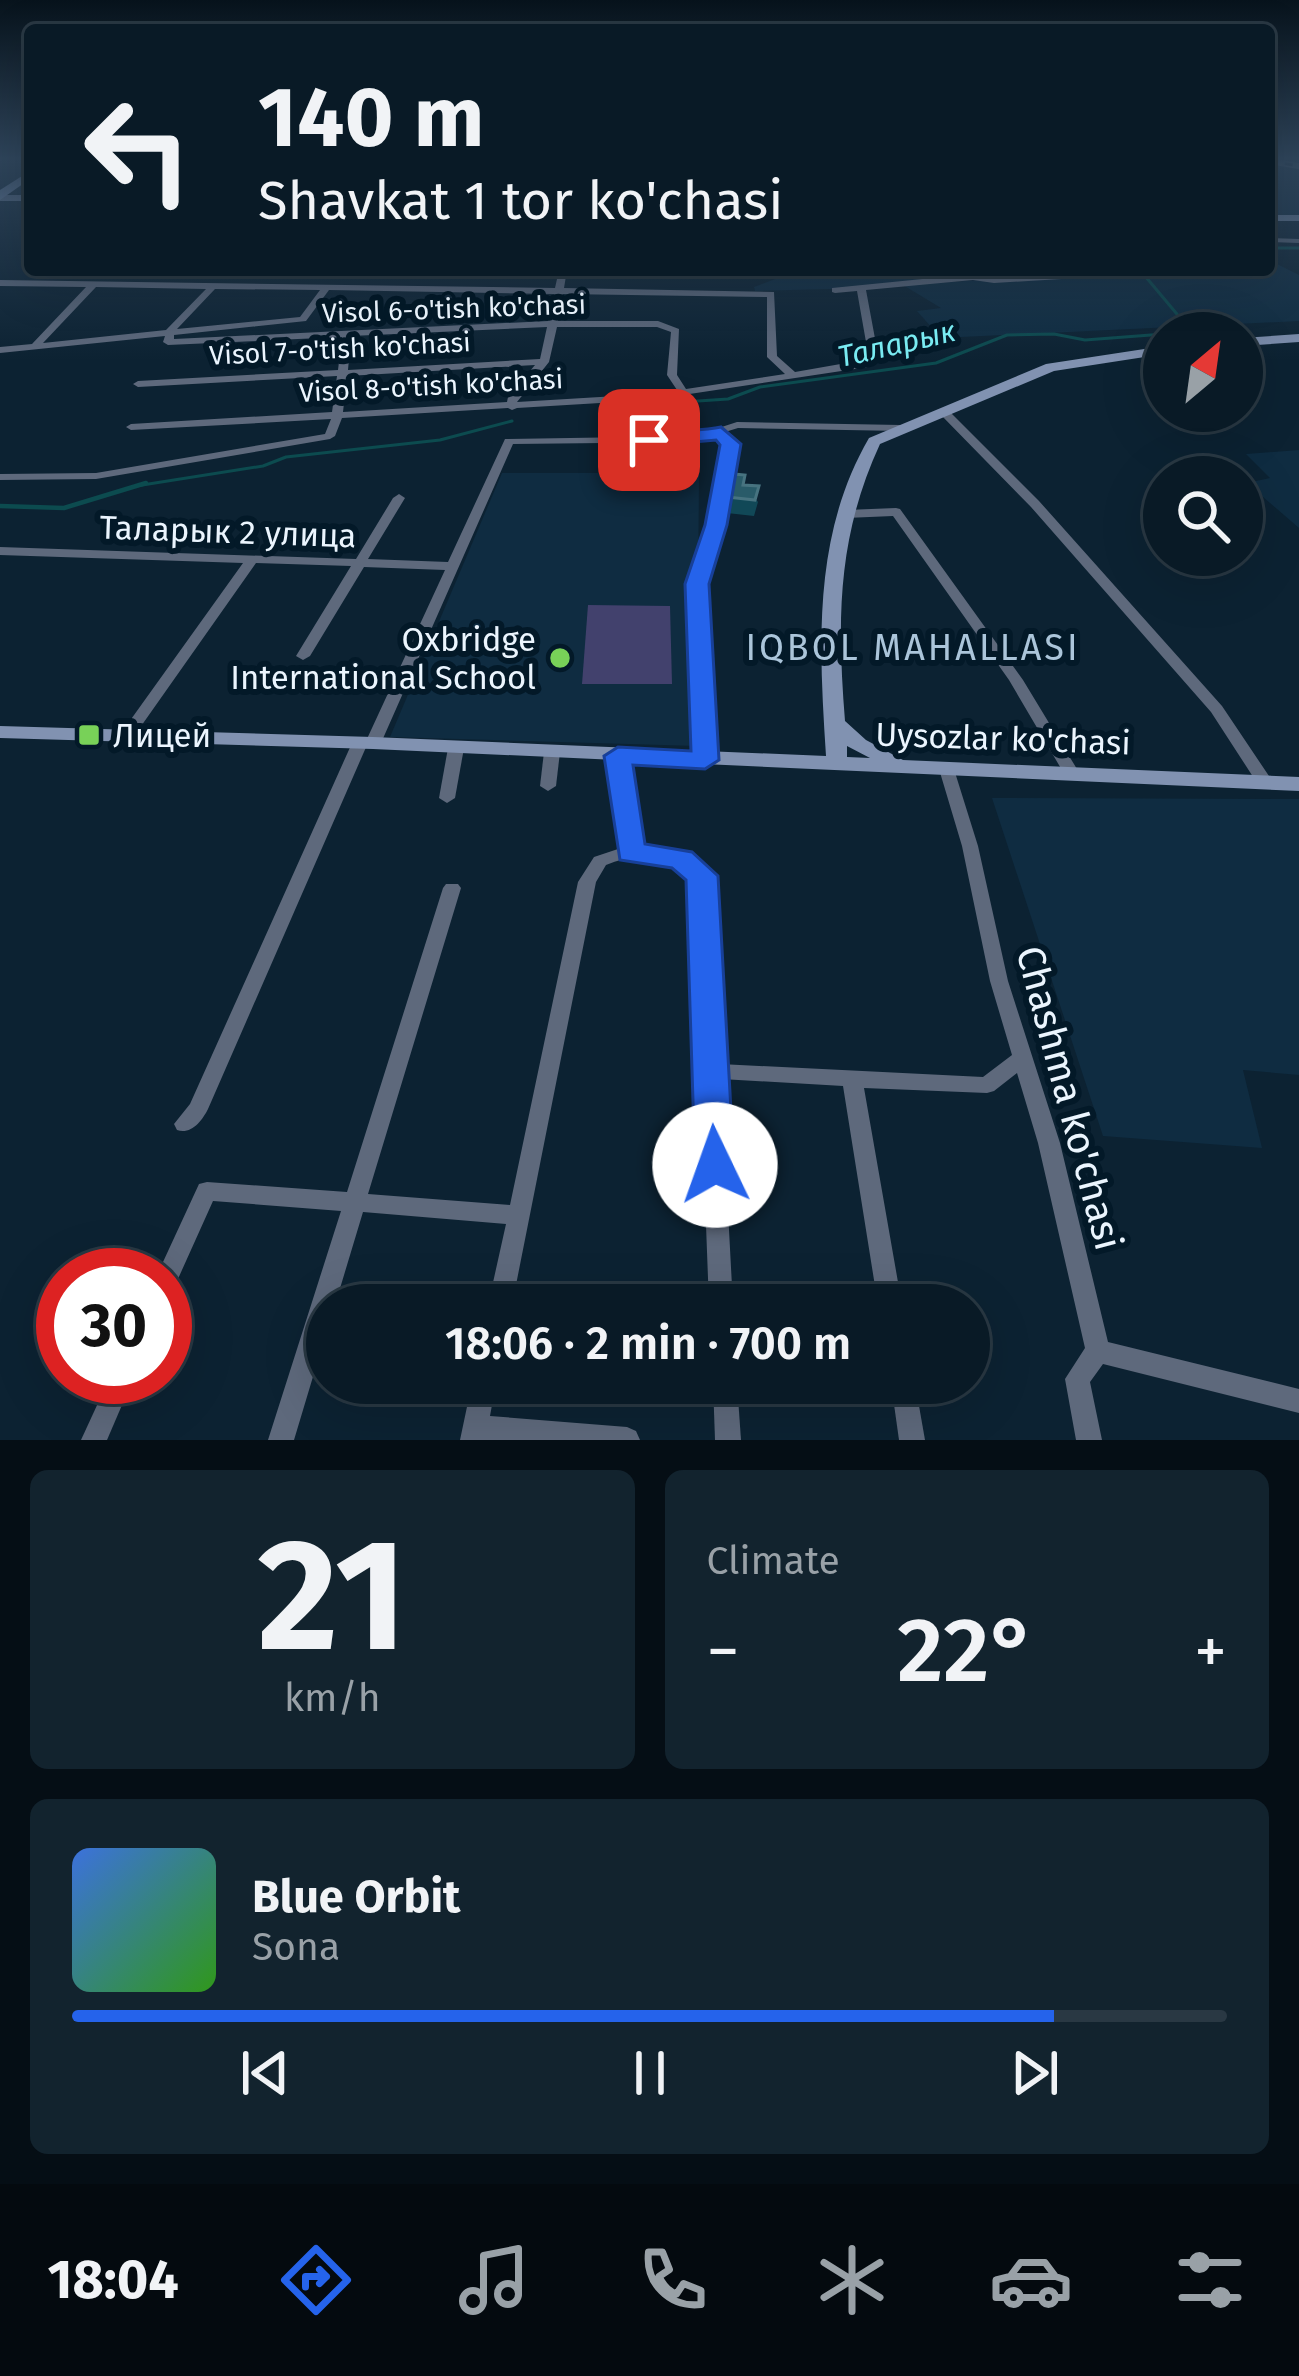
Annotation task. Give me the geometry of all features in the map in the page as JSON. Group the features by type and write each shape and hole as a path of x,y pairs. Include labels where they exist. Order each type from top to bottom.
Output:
{"street":[{"path":"169,336 223,276"},
{"path":"291,287 298,276"},
{"path":"379,287 383,276"},
{"path":"512,407 512,399 544,362 562,276"},
{"path":"835,290 973,277 1061,276"},
{"path":"4,283 771,294 772,357 793,375"},
{"path":"33,347 94,284"},
{"path":"0,350 303,320 327,287"},
{"name":"Visol 8-o'tish ko'chasi","path":"131,427 512,407 683,392 874,360 861,289"},
{"name":"Visol 6-o'tish ko'chasi","path":"169,336 653,323 674,329 672,375 683,392"},
{"path":"0,477 96,476 330,436 337,416 347,334"},
{"path":"1263,340 1299,338"},
{"path":"837,764 827,605 834,549 871,444 1062,364 1143,353"},
{"name":"Visol 7-o'tish ko'chasi","path":"138,384 544,362"},
{"path":"945,413 1035,504 1191,680 1255,760 1265,782"},
{"path":"184,1124 198,1109 509,441 695,439 737,425 901,428"},
{"path":"705,760 697,584 730,460 730,444 721,433"},
{"path":"303,656 399,498"},
{"path":"846,514 896,512 1016,680 1072,774"},
{"name":"Таларык 2 улица","path":"0,551 454,566"},
{"path":"128,736 254,558"},
{"path":"835,723 869,751 922,768"},
{"name":"Uysozlar ko'chasi","path":"0,732 366,743 1299,784"},
{"path":"447,798 456,748"},
{"path":"548,786 552,752"},
{"path":"618,756 631,853"},
{"name":"Chashma ko'chasi","path":"947,769 970,846 999,981 1049,1143 1098,1351"},
{"path":"504,1284 586,882 600,861 631,853 681,859 702,876 721,1284"},
{"path":"281,1440 452,888"},
{"path":"711,1071 986,1085 1023,1058"},
{"path":"852,1079 886,1284"},
{"path":"181,1248 207,1190 518,1215"},
{"path":"1090,1440 1077,1379 1098,1351 1299,1401"},
{"path":"94,1440 110,1404"},
{"path":"480,1404 474,1434 627,1440"},
{"path":"726,1404 728,1440"},
{"path":"906,1404 912,1440"}],"shaded area":[{"path":"1275,263 1299,275 1299,321 1263,323 1263,312 1143,312 1143,328 941,338 917,311 941,308 903,285 1047,276 1275,276"},
{"path":"783,276 976,276 831,289 755,291 754,287"},
{"path":"1299,450 1299,528 1263,497 1263,480 1270,478 1263,471 1263,456 1246,454"},
{"name":"Oxbridge International School","path":"502,473 699,473 697,746 390,737"},
{"path":"588,605 670,606 672,684 582,684"},
{"path":"992,798 1299,799 1299,1075 1243,1070 1262,1148 1103,1136"}],"building":[{"path":"734,474 745,475 743,485 759,486 755,500 727,497"}],"waterway":[{"name":"Таларык","path":"1275,248 1299,248"},
{"name":"Таларык","path":"1145,276 1175,312"},
{"name":"Таларык","path":"638,405 728,399 760,387 936,363 1007,335 1054,334 1085,340 1143,336"},
{"name":"Таларык","path":"136,486 263,466 286,457 440,440 512,421"},
{"name":"Таларык","path":"136,486 146,483"},
{"name":"Таларык","path":"0,506 64,508 136,486"}],"place":[{"name":"Oxbridge International School","path":"560,658"},
{"name":"Лицей","path":"89,735"}],"district":[{"name":"IQBOL MAHALLASI","path":"913,647"}],"route":[{"path":"649,440 721,433 730,444 716,525 697,584 705,760 618,756 631,853 681,859 702,876 715,1165"}]}
